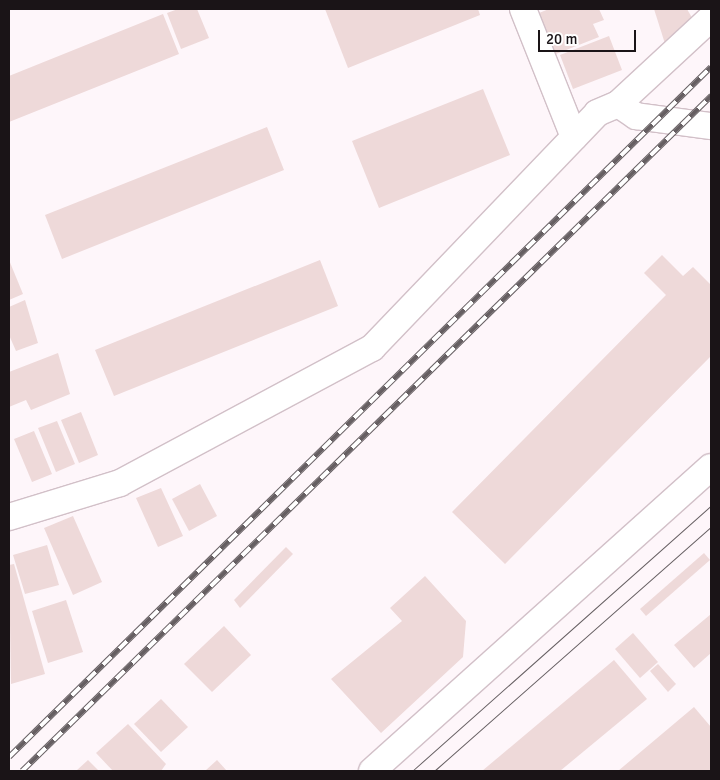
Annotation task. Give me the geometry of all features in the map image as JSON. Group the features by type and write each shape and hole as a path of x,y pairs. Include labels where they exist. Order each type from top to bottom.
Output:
{"street":[{"path":"523,9 574,137"},
{"path":"9,517 120,483 372,348 597,113 618,104 711,18"},
{"path":"618,104 636,116 711,126"},
{"path":"372,771 711,467"}],"building":[{"path":"178,9 197,9 209,38 181,49 167,13"},
{"path":"325,9 478,9 480,15 348,68"},
{"path":"549,9 599,9 604,20 593,24 599,37 556,54 539,13"},
{"path":"654,9 687,9 691,16 693,26 667,50"},
{"path":"163,14 179,54 9,122 9,76"},
{"path":"609,36 622,70 573,89 560,55"},
{"path":"483,89 510,155 379,208 352,141"},
{"path":"267,127 284,170 62,259 45,215"},
{"path":"662,255 683,276 693,267 711,285 711,356 505,564 452,512 666,295 644,273"},
{"path":"9,260 23,294 9,300"},
{"path":"320,260 338,306 114,396 95,350"},
{"path":"25,300 38,343 16,351 9,335 9,307"},
{"path":"58,353 70,394 31,410 26,400 9,407 9,372"},
{"path":"81,412 98,455 79,463 61,420"},
{"path":"57,421 75,464 56,472 38,428"},
{"path":"34,431 52,474 32,482 14,439"},
{"path":"200,484 217,516 189,531 172,499"},
{"path":"161,488 183,536 158,547 136,498"},
{"path":"73,516 102,582 73,595 44,528"},
{"path":"47,545 59,585 25,594 13,555"},
{"path":"286,547 293,554 240,608 234,600"},
{"path":"704,553 710,560 646,616 640,609"},
{"path":"14,564 45,674 11,684 9,565"},
{"path":"425,576 466,621 463,657 381,733 331,679 402,621 390,608"},
{"path":"66,600 83,652 48,663 32,611"},
{"path":"711,614 711,653 694,668 674,645"},
{"path":"224,626 251,655 212,692 184,664"},
{"path":"633,633 658,662 640,678 615,649"},
{"path":"614,660 647,699 560,771 482,771"},
{"path":"658,664 676,684 668,692 650,671"},
{"path":"161,699 188,727 161,752 134,724"},
{"path":"694,707 711,727 711,771 618,771"},
{"path":"128,724 166,764 161,771 113,771 96,753"},
{"path":"88,760 99,771 76,771"},
{"path":"217,760 227,771 205,771"}],"tram line":[{"path":"412,771 711,506"},
{"path":"434,771 711,527"}],"railway":[{"path":"9,757 711,67"},
{"path":"22,771 711,96"}]}
